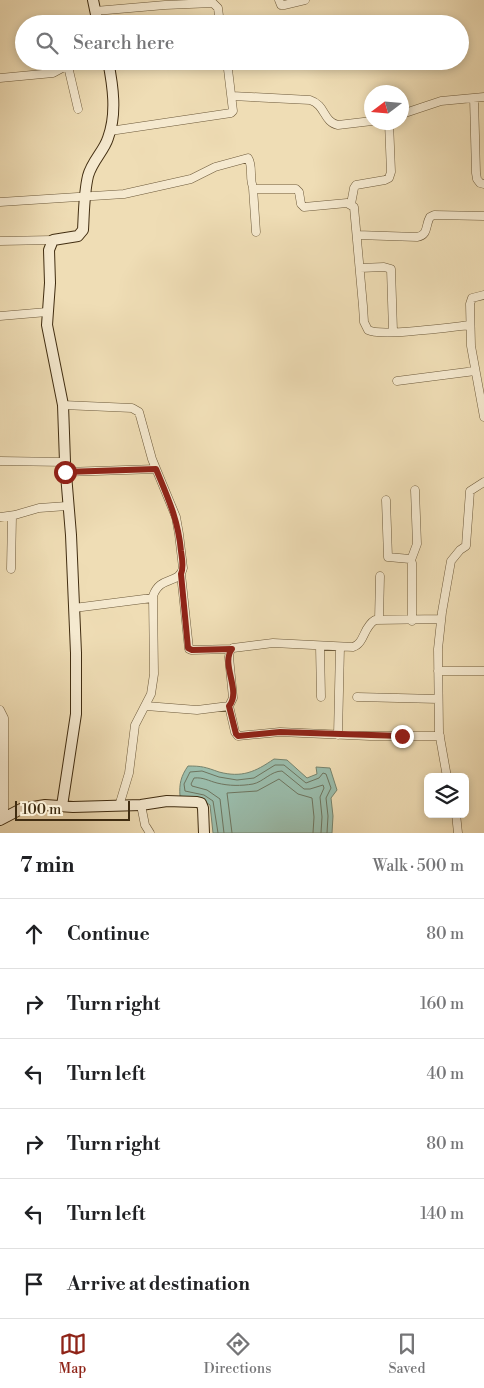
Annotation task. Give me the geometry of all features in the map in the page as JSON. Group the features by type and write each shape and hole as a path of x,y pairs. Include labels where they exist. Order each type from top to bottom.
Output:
{"street":[{"path":"93,0 96,15"},
{"path":"278,0 284,6 305,0"},
{"path":"95,11 165,2 215,4 218,8 219,15"},
{"path":"0,78 54,73 59,70"},
{"path":"69,70 78,109"},
{"path":"0,241 53,240 78,236 82,233 89,175 96,158 108,140 114,117 110,70"},
{"path":"110,131 227,115 233,110 228,70"},
{"path":"232,96 310,100 317,102 322,107 329,121 333,124 338,126 364,122"},
{"path":"409,112 441,101 484,97"},
{"path":"474,98 476,172 477,179 480,183 484,184"},
{"path":"389,130 391,172 389,178 356,185 351,204 355,210 366,326 370,332 470,325"},
{"path":"0,202 115,196 191,180 215,167 246,158 250,162 256,232"},
{"path":"253,188 256,190 296,189 299,192 301,204 304,207 351,204"},
{"path":"357,235 418,237 426,233 428,221 434,215 484,216"},
{"path":"53,240 49,250 48,333 63,405 67,506 71,536 76,714 62,806"},
{"path":"360,268 384,267 391,269 393,331"},
{"path":"484,295 472,298 470,304 471,346 484,417"},
{"path":"0,316 47,312"},
{"path":"397,381 476,371"},
{"path":"63,405 132,408 141,416 156,469 176,517 183,568 181,574 189,649 232,649 273,643 340,647 357,646 367,626 379,620 412,621 441,619"},
{"path":"0,460 65,467 156,469"},
{"path":"446,773 440,736 438,699 441,619 451,561 466,546 470,491 484,482"},
{"path":"412,621 411,560 417,544 415,490"},
{"path":"386,500 388,557 411,560"},
{"path":"0,517 12,516 39,508 67,506"},
{"path":"11,569 12,516"},
{"path":"120,806 129,773 135,725 151,694 154,674 152,598 155,589 159,585 181,574"},
{"path":"379,620 380,576"},
{"path":"74,608 152,598"},
{"path":"320,646 321,697"},
{"path":"338,735 340,647"},
{"path":"232,649 229,658 233,698 229,706 235,732 238,736 280,732 338,735 440,736"},
{"path":"438,670 484,671"},
{"path":"357,697 438,699"},
{"path":"146,706 198,710 229,706"},
{"path":"0,710 4,718 2,819 21,809 45,805 120,806 167,801 196,802 201,803 203,808 204,833"},
{"path":"141,805 145,825 150,833"},
{"path":"456,818 458,833"}],"water":[{"path":"274,759 287,760 307,778 317,774 316,767 330,768 337,790 331,798 332,833 213,833 210,805 202,800 180,796 181,780 188,766 203,767 227,774 242,774 261,767"}],"route":[{"path":"65,472 156,469 176,517 183,568 181,574 188,648 192,650 232,649 229,658 233,698 229,706 235,732 238,736 280,732 402,736"}]}
